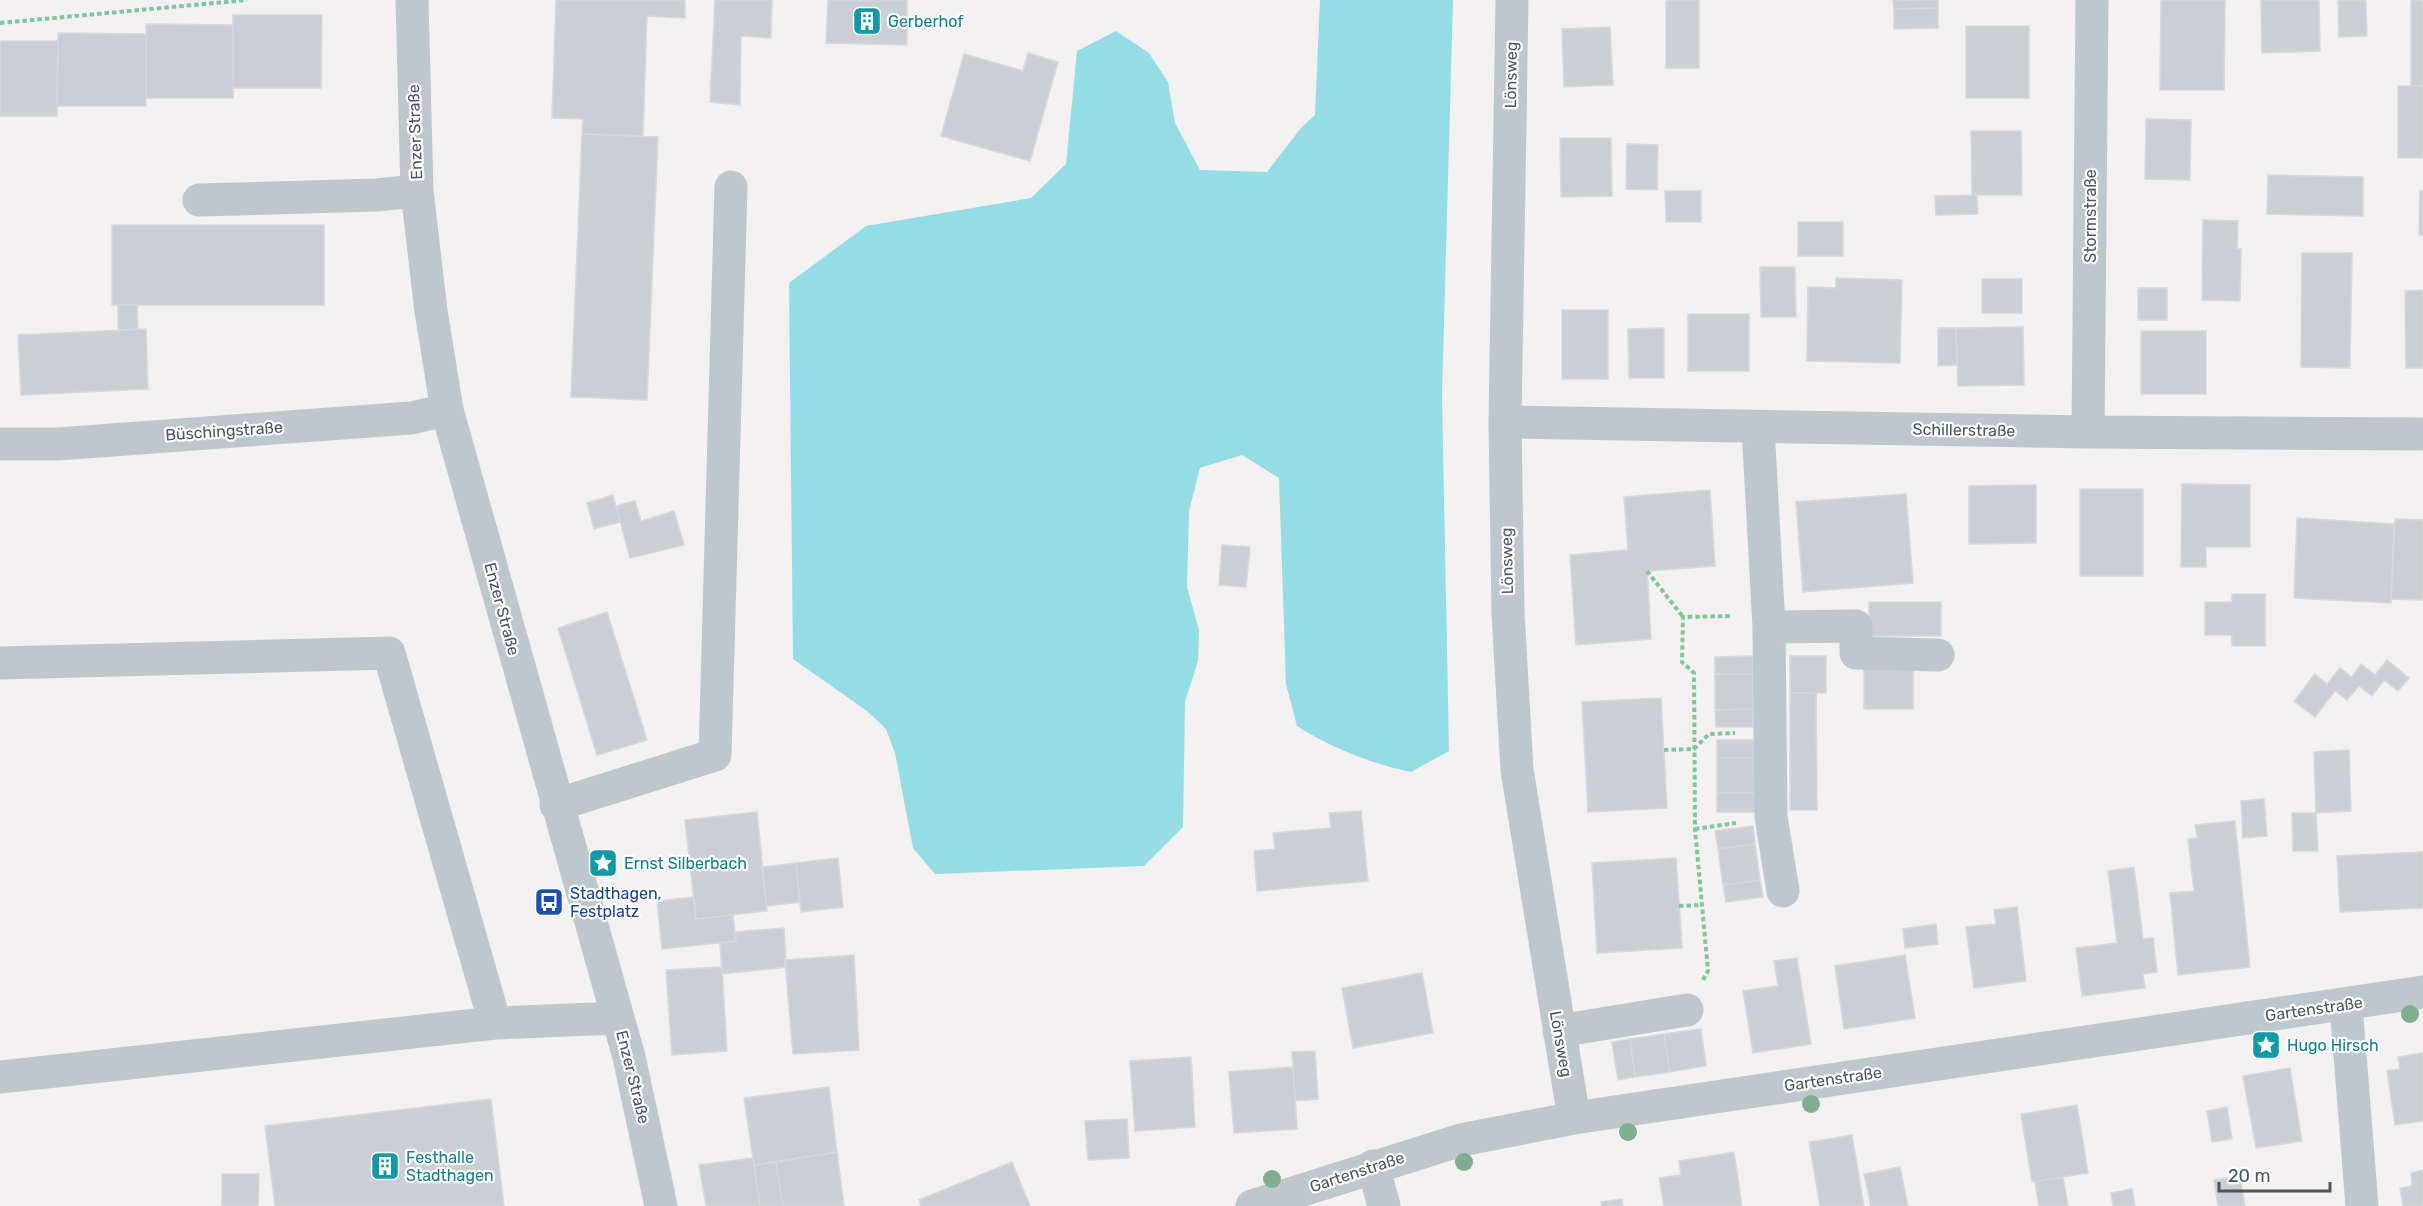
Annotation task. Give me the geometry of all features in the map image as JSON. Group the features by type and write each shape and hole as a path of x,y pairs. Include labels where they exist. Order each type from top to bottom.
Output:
{"street":[{"name":"Enzer Straße","path":"412,0 417,191 431,310 447,410 556,805 618,1018 661,1206"},
{"name":"Lönsweg","path":"1512,0 1505,422 1508,613 1517,770 1574,1118"},
{"name":"Stormstraße","path":"2088,432 2092,0"},
{"path":"556,805 715,755 731,187"},
{"path":"199,200 375,195 417,191"},
{"name":"Büschingstraße","path":"0,444 58,444 341,423 411,417 447,410"},
{"name":"Schillerstraße","path":"1505,422 2088,432 2423,434"},
{"path":"1758,427 1769,621 1771,817 1783,891"},
{"path":"1769,621 1856,626 1856,652 1938,655"},
{"path":"0,663 389,653 495,1023"},
{"name":"Gartenstraße","path":"1252,1206 1461,1140 1574,1118 2423,992"},
{"path":"2346,1005 2362,1206"},
{"path":"1559,1031 1687,1010"},
{"path":"0,1077 495,1023 618,1018"},
{"path":"1373,1166 1384,1206"}],"path":[{"path":"0,23 247,0"},
{"path":"1647,571 1683,617 1682,662 1694,673 1695,829 1708,971 1687,1010"},
{"path":"1683,617 1769,621"},
{"path":"1664,750 1695,749 1709,734 1771,732"},
{"path":"1679,906 1702,905"}],"water":[{"path":"1320,0 1453,0 1442,395 1449,751 1411,772 1352,754 1297,726 1286,684 1279,478 1242,455 1200,468 1189,511 1187,587 1199,630 1198,661 1185,702 1183,827 1144,866 935,874 913,848 895,753 886,729 867,711 793,659 789,283 866,226 1031,198 1066,164 1077,51 1116,31 1149,53 1168,82 1175,123 1200,170 1267,172 1301,128 1315,115"}],"building":[{"path":"556,0 685,0 685,18 647,16 643,136 582,134 583,119 552,118"},
{"path":"715,0 772,0 771,38 741,36 740,105 710,102"},
{"name":"Gerberhof","path":"828,0 907,0 907,45 826,43"},
{"path":"1666,0 1699,0 1699,68 1666,68"},
{"path":"1893,0 1938,0 1938,8 1894,9"},
{"path":"2161,0 2225,0 2224,90 2160,90"},
{"path":"2261,0 2319,0 2320,51 2262,53"},
{"path":"2338,0 2366,0 2367,36 2339,37"},
{"path":"2411,0 2423,0 2423,86 2411,86"},
{"path":"1938,8 1938,28 1894,29 1894,9"},
{"path":"233,15 322,15 321,88 233,88"},
{"path":"146,24 233,25 233,98 146,98"},
{"path":"1966,26 2029,26 2029,98 1966,98"},
{"path":"1610,27 1613,85 1564,87 1562,29"},
{"path":"58,33 146,34 146,106 57,106"},
{"path":"0,41 58,41 57,116 0,116"},
{"path":"1028,53 1058,62 1030,161 941,136 964,54 1023,71"},
{"path":"2398,86 2423,86 2423,158 2398,158"},
{"path":"2146,119 2191,120 2190,180 2145,179"},
{"path":"1971,131 2021,131 2022,195 1972,195"},
{"path":"582,134 658,137 647,400 571,397"},
{"path":"1560,138 1611,138 1612,196 1561,197"},
{"path":"1627,144 1658,145 1657,190 1626,189"},
{"path":"2268,175 2363,177 2363,216 2267,214"},
{"path":"1665,191 1701,191 1701,222 1666,222"},
{"path":"2420,191 2423,191 2423,235 2419,235"},
{"path":"1977,195 1978,214 1936,215 1935,196"},
{"path":"2203,220 2238,221 2237,249 2241,249 2240,301 2202,300"},
{"path":"1798,222 1843,222 1843,256 1798,256"},
{"path":"112,225 324,225 324,305 112,305"},
{"path":"2302,253 2352,253 2350,368 2301,367"},
{"path":"1760,267 1795,267 1796,317 1761,317"},
{"path":"1836,278 1902,280 1900,363 1807,361 1808,287 1836,288"},
{"path":"1982,279 2022,279 2022,313 1982,313"},
{"path":"2138,288 2167,288 2167,320 2138,320"},
{"path":"2423,290 2423,368 2406,368 2405,291"},
{"path":"118,305 137,305 138,329 118,330"},
{"path":"1562,310 1608,310 1608,379 1562,379"},
{"path":"1688,314 1749,314 1749,371 1688,371"},
{"path":"2023,327 2024,385 1958,386 1956,328"},
{"path":"1664,328 1664,378 1629,378 1628,329"},
{"path":"1938,328 1956,328 1957,365 1938,366"},
{"path":"146,329 148,389 21,395 18,335"},
{"path":"2141,331 2206,331 2206,394 2141,394"},
{"path":"2182,484 2250,485 2250,547 2206,547 2206,567 2181,567"},
{"path":"2036,485 2036,543 1969,544 1969,486"},
{"path":"2080,489 2143,489 2143,576 2080,576"},
{"path":"1710,490 1715,566 1647,571 1651,639 1576,645 1570,555 1628,550 1624,497"},
{"path":"1906,494 1913,583 1803,592 1796,502"},
{"path":"613,495 620,522 594,529 587,503"},
{"path":"635,501 641,521 674,511 684,545 630,558 616,506"},
{"path":"2297,518 2394,524 2391,603 2294,598"},
{"path":"2395,519 2423,520 2423,600 2391,599"},
{"path":"1222,545 1250,547 1246,587 1219,585"},
{"path":"2232,594 2265,594 2265,646 2232,646 2232,635 2205,635 2205,602 2232,602"},
{"path":"1869,602 1941,602 1941,636 1869,636"},
{"path":"607,612 647,740 597,755 558,628"},
{"path":"1753,656 1753,674 1715,674 1715,657"},
{"path":"1790,656 1826,656 1826,693 1790,693"},
{"path":"2387,660 2409,678 2398,691 2384,680 2372,696 2359,686 2347,700 2335,691 2315,717 2294,701 2315,674 2327,684 2340,668 2352,677 2361,664 2375,675"},
{"path":"1864,667 1913,667 1913,709 1864,709"},
{"path":"1715,674 1753,674 1753,709 1715,710"},
{"path":"1790,693 1816,693 1817,810 1790,810"},
{"path":"1661,698 1667,808 1588,812 1582,702"},
{"path":"1753,709 1753,727 1716,727 1715,710"},
{"path":"1717,740 1754,740 1754,758 1717,758"},
{"path":"2349,750 2351,811 2316,813 2314,752"},
{"path":"1717,758 1754,758 1755,793 1717,793"},
{"path":"1717,793 1755,793 1755,812 1717,812"},
{"path":"2264,799 2267,836 2243,838 2241,801"},
{"path":"1361,811 1368,881 1257,891 1254,851 1275,849 1273,833 1331,828 1329,813"},
{"path":"757,812 767,911 696,919 685,820"},
{"path":"2292,813 2316,813 2318,851 2293,851"},
{"path":"2235,821 2250,967 2178,975 2170,893 2194,891 2188,839 2197,838 2195,825"},
{"path":"1753,826 1755,844 1718,849 1715,831"},
{"path":"1755,844 1760,880 1723,885 1718,849"},
{"path":"2423,852 2423,908 2340,912 2337,856"},
{"path":"838,858 843,907 801,912 796,863"},
{"path":"1676,858 1682,948 1597,953 1592,863"},
{"path":"796,863 800,902 767,906 762,867"},
{"path":"2134,867 2143,939 2153,938 2157,972 2143,974 2145,988 2082,996 2076,948 2117,943 2108,871"},
{"path":"1760,880 1763,897 1726,902 1723,885"},
{"path":"694,897 696,919 733,915 736,941 662,949 657,901"},
{"path":"2017,907 2026,981 1974,988 1966,927 1996,924 1994,910"},
{"path":"1936,924 1938,944 1905,948 1903,929"},
{"path":"784,928 786,967 722,974 720,943 736,941 734,932"},
{"path":"854,955 859,1050 793,1054 785,960"},
{"path":"1905,955 1915,1018 1844,1029 1835,966"},
{"path":"1797,958 1811,1044 1753,1053 1743,991 1778,986 1774,961"},
{"path":"722,967 727,1051 672,1055 666,970"},
{"path":"1422,973 1433,1033 1353,1048 1342,988"},
{"path":"1701,1029 1706,1066 1670,1072 1664,1034"},
{"path":"1664,1034 1670,1072 1635,1077 1630,1039"},
{"path":"1630,1039 1635,1077 1618,1080 1612,1042"},
{"path":"1315,1051 1318,1099 1295,1101 1292,1052"},
{"path":"2423,1053 2423,1121 2395,1125 2387,1071 2400,1069 2398,1057"},
{"path":"1191,1057 1195,1127 1135,1131 1130,1061"},
{"path":"1293,1067 1297,1129 1234,1133 1229,1072"},
{"path":"2290,1068 2302,1141 2256,1148 2243,1076"},
{"path":"829,1087 837,1152 754,1165 744,1098"},
{"name":"Festhalle Stadthagen","path":"491,1099 504,1206 275,1206 265,1126"},
{"path":"2077,1105 2088,1173 2032,1182 2021,1114"},
{"path":"2227,1107 2232,1139 2212,1142 2207,1111"},
{"path":"1127,1119 1129,1158 1088,1160 1085,1121"},
{"path":"1852,1135 1864,1206 1820,1206 1809,1142"},
{"path":"837,1152 844,1206 783,1206 776,1162"},
{"path":"1734,1152 1742,1206 1664,1206 1659,1178 1681,1175 1679,1161"},
{"path":"753,1158 760,1206 706,1206 699,1165"},
{"path":"776,1162 783,1206 760,1206 754,1165"},
{"path":"1012,1162 1030,1206 921,1206 919,1200"},
{"path":"1900,1167 1908,1206 1871,1206 1864,1174"},
{"path":"2423,1170 2423,1206 2403,1206 2400,1188 2412,1186 2411,1173"},
{"path":"222,1174 259,1174 258,1206 222,1206"},
{"path":"2240,1176 2245,1206 2218,1206 2214,1180"},
{"path":"2063,1177 2068,1206 2039,1206 2035,1182"},
{"path":"2132,1189 2135,1206 2113,1206 2111,1193"},
{"path":"1622,1199 1623,1206 1602,1206 1601,1202"}],"place":[{"name":"Gerberhof","path":"867,21"},
{"name":"Ernst Silberbach","path":"603,863"},
{"name":"Stadthagen, Festplatz","path":"549,902"},
{"name":"Hugo Hirsch","path":"2266,1045"},
{"name":"Festhalle Stadthagen","path":"385,1166"}]}
